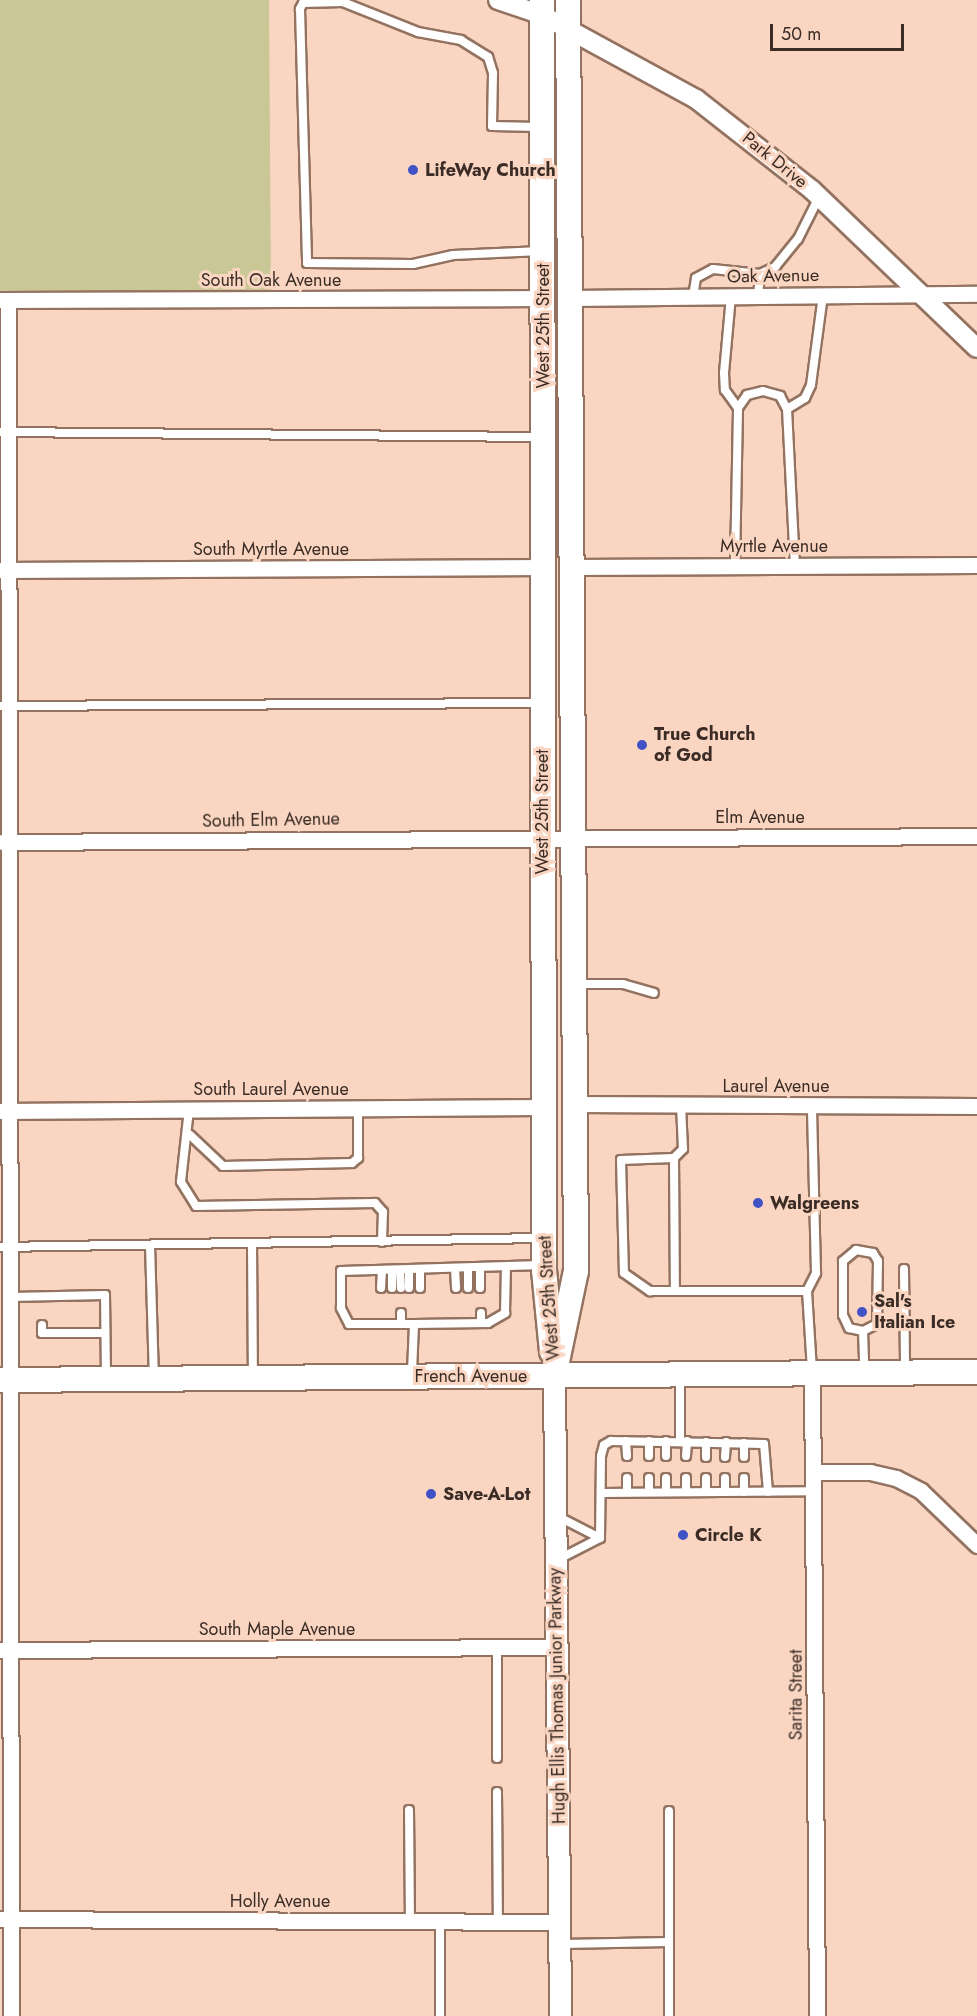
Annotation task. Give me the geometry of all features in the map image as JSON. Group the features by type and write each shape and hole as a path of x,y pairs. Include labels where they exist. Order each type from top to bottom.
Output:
{"main road":[{"name":"West 25th Street","path":"555,1376 576,1271 568,0"},
{"name":"West 25th Street","path":"542,8 544,1265 555,1376"},
{"path":"543,437 558,467 558,543 572,567"},
{"name":"French Avenue","path":"6,1380 977,1372"},
{"name":"Hugh Ellis Thomas Junior Parkway","path":"555,1376 555,1647 560,2016"}],"street":[{"name":"Park Drive","path":"498,0 542,8 568,28 696,99 819,197 977,348"},
{"name":"Oak Avenue","path":"570,298 977,294"},
{"name":"South Oak Avenue","path":"4,300 543,298"},
{"path":"4,300 5,1246 11,1297 6,1380 5,1919 11,2016"},
{"name":"Myrtle Avenue","path":"572,567 977,565"},
{"name":"South Myrtle Avenue","path":"4,570 543,567"},
{"name":"Elm Avenue","path":"542,837 977,837"},
{"name":"South Elm Avenue","path":"5,842 542,837"},
{"name":"Laurel Avenue","path":"575,1104 977,1106"},
{"name":"South Laurel Avenue","path":"5,1111 543,1107"},
{"name":"Sarita Street","path":"812,1374 815,1472 817,2016"},
{"path":"815,1472 870,1472 896,1478 921,1491 976,1542"},
{"name":"South Maple Avenue","path":"6,1649 555,1647"},
{"name":"Holly Avenue","path":"5,1919 560,1922"}],"lane":[{"path":"541,127 492,126 493,73 488,57 461,40 418,32 344,1 303,3 307,264 413,264 453,255 542,252"},
{"path":"693,297 696,278 713,269 760,274 775,267 798,239 819,197"},
{"path":"758,296 760,274"},
{"path":"787,410 805,398 811,385 823,295"},
{"path":"730,296 724,373 725,390 738,408"},
{"path":"735,566 738,408 747,395 763,391 780,396 787,410 795,566"},
{"path":"4,432 543,437"},
{"path":"5,706 542,703"},
{"path":"574,984 623,984 654,993"},
{"path":"681,1105 683,1149 674,1158 621,1160 621,1263 639,1288 675,1291 807,1291"},
{"path":"812,1105 816,1273 807,1291 812,1374"},
{"path":"190,1135 223,1166 352,1163 358,1158 358,1108"},
{"path":"189,1109 190,1135 181,1182 196,1206 375,1203 383,1212 382,1242"},
{"path":"674,1158 675,1291"},
{"path":"5,1246 544,1238"},
{"path":"252,1243 253,1378"},
{"path":"150,1245 154,1379"},
{"path":"856,1250 873,1253 878,1261 877,1324 863,1331 849,1328 843,1315 843,1261 856,1250"},
{"path":"507,1267 505,1313 481,1323 349,1324 341,1308 340,1271 544,1265"},
{"path":"455,1268 456,1288"},
{"path":"468,1268 468,1288"},
{"path":"480,1268 480,1288"},
{"path":"904,1269 905,1373"},
{"path":"400,1270 401,1288 400,1270"},
{"path":"420,1270 420,1288"},
{"path":"381,1288 382,1271"},
{"path":"11,1297 78,1300 105,1295 106,1379"},
{"path":"370,1313 370,1324"},
{"path":"382,1313 382,1324"},
{"path":"392,1313 392,1324"},
{"path":"405,1313 411,1324 411,1377"},
{"path":"411,1324 419,1313"},
{"path":"456,1313 456,1324"},
{"path":"469,1313 469,1323"},
{"path":"481,1313 481,1323"},
{"path":"42,1325 42,1333 58,1329 78,1329 105,1333"},
{"path":"863,1331 864,1374"},
{"path":"680,1375 683,1441 686,1456"},
{"path":"600,1538 604,1445 649,1441 764,1444 768,1451 768,1492"},
{"path":"649,1441 649,1456"},
{"path":"666,1441 666,1456"},
{"path":"626,1442 627,1456"},
{"path":"706,1442 706,1457"},
{"path":"726,1442 726,1457"},
{"path":"744,1443 744,1457"},
{"path":"627,1478 627,1492"},
{"path":"649,1478 649,1492"},
{"path":"666,1478 666,1492"},
{"path":"686,1478 686,1492"},
{"path":"706,1478 706,1492"},
{"path":"725,1478 725,1492"},
{"path":"744,1478 744,1492"},
{"path":"602,1493 815,1491"},
{"path":"555,1515 600,1538"},
{"path":"555,1561 600,1538"},
{"path":"497,1647 497,1758"},
{"path":"497,1792 498,1921"},
{"path":"409,1810 410,1921"},
{"path":"669,1811 669,2016"},
{"path":"440,1921 440,2016"},
{"path":"560,1944 669,1942"}],"shaded area":[{"path":"0,0 269,0 271,290 0,291"}],"place":[{"name":"LifeWay Church","path":"413,170"},
{"name":"True Church of God","path":"642,745"},
{"name":"Walgreens","path":"758,1203"},
{"name":"Sal's Italian Ice","path":"862,1312"},
{"name":"Save-A-Lot","path":"431,1494"},
{"name":"Circle K","path":"683,1535"}]}
